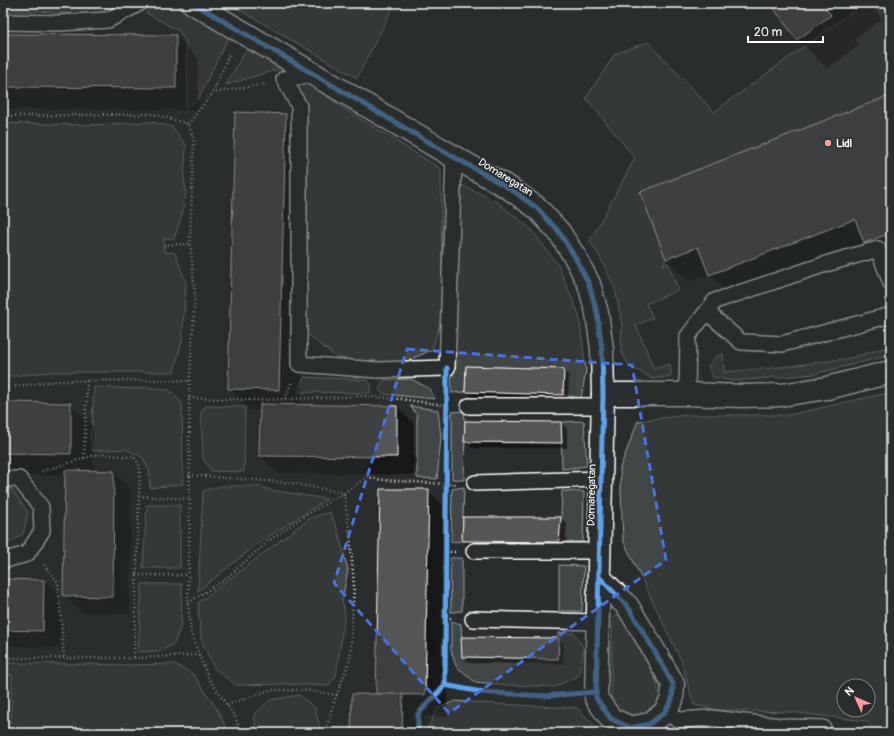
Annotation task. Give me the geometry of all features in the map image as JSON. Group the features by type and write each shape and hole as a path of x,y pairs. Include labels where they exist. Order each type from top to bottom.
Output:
{"street":[{"name":"Domaregatan","path":"193,3 509,188 537,208 559,232 576,256 589,284 597,313 602,349 603,400 596,698 611,719 631,728 649,724 674,722"},
{"path":"603,400 687,394 743,396 781,395 827,388 891,372"},
{"path":"599,577 628,607 673,684 672,700 674,722"}],"lane":[{"path":"3,22 59,24 108,20 140,3"},
{"path":"314,74 284,79 299,106 299,364 378,370 447,368 454,157"},
{"path":"687,394 688,336 715,301 829,263 878,249 891,283"},
{"path":"707,312 741,342 782,344 891,315"},
{"path":"469,406 603,400"},
{"path":"3,479 20,478 41,507 42,530 27,554 3,560"},
{"path":"475,483 601,479"},
{"path":"474,551 599,551"},
{"path":"473,618 598,622"},
{"path":"674,722 711,718 749,728 823,728 822,733"}],"path":[{"path":"188,124 212,94 239,30"},
{"path":"212,94 284,79"},
{"path":"3,116 153,114 188,124"},
{"path":"188,124 194,140 190,244 195,296 189,381 190,498 188,603 191,632 199,655 209,679 236,718 240,733"},
{"path":"164,245 190,244"},
{"path":"447,368 447,414"},
{"path":"3,388 56,381 189,381"},
{"path":"84,458 87,381"},
{"path":"189,398 261,400 364,396 402,399 447,406"},
{"path":"20,478 98,454 134,457 140,466 134,658"},
{"path":"190,475 292,483 344,493"},
{"path":"446,492 447,476"},
{"path":"188,603 224,580 271,539 367,477 382,480 446,484"},
{"path":"325,733 350,659 354,586 350,536 344,493"},
{"path":"139,496 190,498"},
{"path":"446,545 446,560"},
{"path":"27,554 42,562 58,582 64,658"},
{"path":"136,576 188,575"},
{"path":"446,611 446,626"},
{"path":"3,658 134,658 199,655"},
{"path":"226,705 270,690 305,690 337,695"}],"highlighted area":[{"path":"407,349 632,365 666,560 449,713 334,583"}],"shaded area":[{"path":"3,3 124,3 117,9 97,15 37,11 3,12"},
{"path":"156,3 173,3 229,36 198,99 185,108 188,89 186,43 179,31 146,13"},
{"path":"228,3 395,3 357,78"},
{"path":"864,3 891,3 891,95 640,192 666,259 663,265 668,263 678,290 646,304 653,318 636,325 654,369 670,364 671,376 653,379 629,366 621,351 622,324 615,288 601,259 590,241 635,158 586,98 615,54 648,42 714,112"},
{"path":"248,46 282,68 226,85"},
{"path":"303,78 349,112 441,169 442,318 432,350 404,362 340,360 306,333 307,116 292,83"},
{"path":"151,122 172,127 186,145 184,177 186,193 182,214 174,239 164,238 164,252 175,253 186,283 182,340 174,372 50,372 3,377 3,123 90,125"},
{"path":"458,183 497,202 531,229 558,265 579,315 586,371 581,398 563,395 564,369 466,366 465,392 451,393"},
{"path":"891,346 891,355 814,374 733,381 713,377 708,366 716,357 723,354 724,372 782,367 851,358"},
{"path":"305,377 367,380 371,384 370,393 299,392 300,383"},
{"path":"411,379 430,389 435,399 384,394 379,390 384,380"},
{"path":"94,387 136,389 145,387 169,390 182,403 183,484 150,488 149,470 142,457 126,449 92,451 90,436"},
{"path":"891,391 891,733 877,733 866,721 840,718 876,718 876,678 836,678 836,718 788,712 719,710 694,705 681,660 623,540 620,468 638,421 685,415 789,415"},
{"path":"205,406 245,407 244,472 211,471 203,458 201,413"},
{"path":"410,406 438,410 441,437 437,479 417,478 417,415"},
{"path":"464,411 464,480 452,479 452,412"},
{"path":"584,421 587,466 562,469 561,422"},
{"path":"221,486 258,486 273,491 327,499 260,542 198,591 203,491"},
{"path":"464,487 462,541 451,542 452,489"},
{"path":"12,489 28,513 23,534 6,545 3,545 3,490"},
{"path":"562,491 584,492 583,542 559,542"},
{"path":"147,505 180,505 180,568 143,568"},
{"path":"330,512 338,531 348,570 342,600 345,612 336,676 328,686 285,684 236,685 214,668 201,639 198,603 310,518"},
{"path":"450,558 462,558 462,611 451,612"},
{"path":"559,565 584,566 582,611 559,611"},
{"path":"142,584 182,584 181,626 174,644 161,651 138,652"},
{"path":"619,614 625,617 656,681 660,698 654,708 638,716 623,712 613,704 611,694 612,624 613,617"},
{"path":"451,621 461,624 463,657 558,659 558,633 574,633 584,649 579,675 555,687 475,682 456,666 451,650"},
{"path":"3,664 131,665 174,664 193,674 216,707 229,733 3,733 3,723 11,722 12,675 3,674"},
{"path":"299,695 315,708 321,733 255,733 255,714 270,700"},
{"path":"455,701 577,708 598,729 605,733 428,733 428,728 437,709"},
{"path":"691,727 728,727 739,733 690,733"}],"building":[{"path":"770,3 835,3 826,9 831,15 797,40"},
{"path":"3,34 176,35 176,88 3,87"},
{"name":"Lidl","path":"891,95 891,233 864,243 855,219 709,275 698,247 666,259 640,192"},
{"path":"235,112 286,114 279,390 228,389"},
{"path":"466,366 564,369 563,395 465,392"},
{"path":"3,402 71,403 71,454 3,453"},
{"path":"260,404 397,406 397,457 259,456"},
{"path":"465,421 561,422 562,443 464,442"},
{"path":"65,470 114,471 113,597 63,596"},
{"path":"380,489 429,489 425,695 376,694"},
{"path":"463,517 561,517 559,542 462,541"},
{"path":"3,579 44,580 43,631 3,630"},
{"path":"461,637 559,638 558,659 462,657"},
{"path":"352,694 403,694 402,733 351,733"}],"cycle path":[{"path":"193,3 509,188 537,208 559,232 575,257 589,284 597,313 602,349 603,394 596,698 611,719 631,728 649,724 664,713 672,700 673,684 628,607 599,577"},
{"path":"418,733 418,714 445,685 447,368"},
{"path":"445,685 481,692 544,696 596,692"}],"place":[{"name":"Lidl","path":"828,143"}]}
